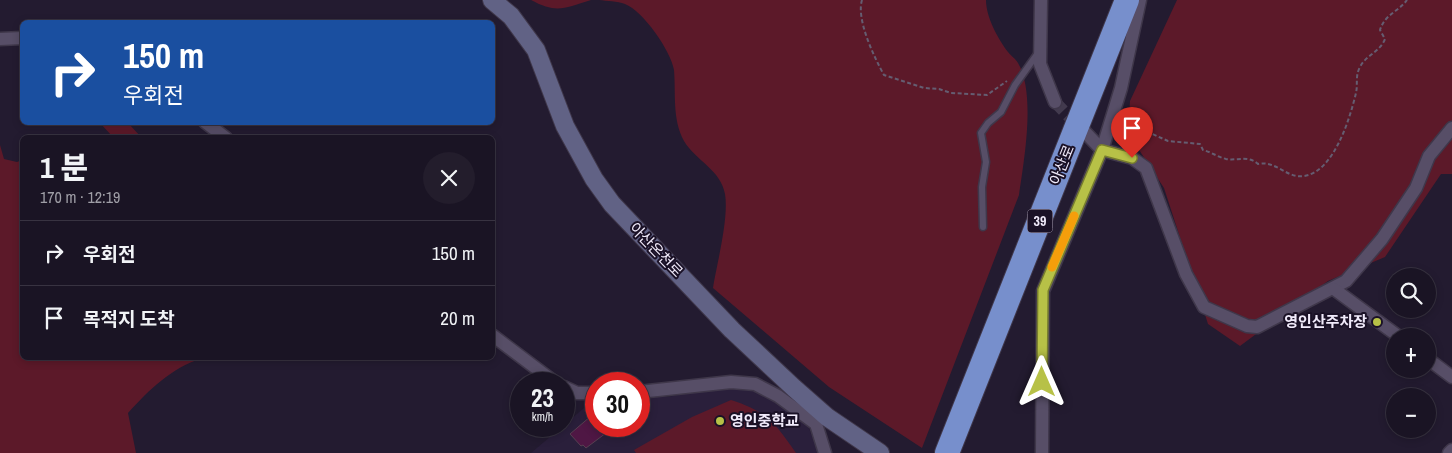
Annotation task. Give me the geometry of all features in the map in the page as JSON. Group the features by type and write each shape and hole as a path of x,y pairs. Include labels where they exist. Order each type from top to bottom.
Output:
{"highway":[{"name":"아산로","path":"944,446 1112,0"},
{"name":"아산로","path":"944,446 1126,0"}],"main road":[{"name":"아산온천로","path":"492,0 511,16 536,50 565,126 594,179 612,204 822,421 880,453"}],"street":[{"path":"1041,0 1040,64 1055,102"},
{"path":"1042,453 1043,290 1102,150 1120,88 1140,0"},
{"path":"0,39 20,38"},
{"path":"209,125 222,135"},
{"path":"1084,131 1102,150 1132,158 1146,168 1186,274 1204,308 1247,326 1257,327 1334,289 1346,281 1382,239 1416,188 1429,156 1452,128"},
{"path":"1334,289 1387,328"},
{"path":"495,338 541,372"},
{"path":"1436,365 1452,377"},
{"path":"650,391 731,382 755,384 822,421 825,453"}],"lane":[{"path":"982,227 982,187 986,162 981,133 988,123 1001,112 1015,85 1040,49"}],"path":[{"path":"862,0 859,10 868,39 884,75 924,88 939,89 951,93 987,95 1031,64"},
{"path":"1116,154 1119,148 1135,136 1148,132 1168,140 1200,144 1203,150 1227,159 1240,158 1254,160 1258,164 1270,163 1294,176 1304,176 1313,173 1323,167 1334,152 1357,90 1356,80 1360,67 1381,48 1385,39 1380,30 1384,18 1402,6 1407,0"}],"shaded area":[{"path":"531,0 591,0 567,7 554,8"},
{"path":"599,0 986,0 993,27 1004,47 1017,62 1023,76 1026,92 1028,109 1026,146 1019,195 922,448 829,387 713,288 725,215 726,204 723,186 719,178 689,148 680,133 675,106 674,70 668,53 655,32 640,15 625,4"},
{"path":"1177,0 1452,0 1452,174 1441,174 1385,257 1328,281 1240,346 1208,324 1164,188 1128,133 1130,101"},
{"path":"102,125 130,125 139,135 111,135"},
{"path":"0,145 4,159 17,162 20,161 20,360 198,360 170,374 144,396 128,413 136,453 0,453"},
{"name":"영인중학교","path":"730,386 750,389 764,395 808,426 819,453 531,453 550,437 575,437 575,416 585,408 585,437 650,437 650,397 667,397"},
{"path":"731,400 754,409 770,420 796,453 636,453 634,450 692,417"}],"building":[{"path":"585,421 585,437 601,437 586,448 583,445 581,446 573,437 575,437 575,430"}],"tunnel":[{"path":"1055,102 1080,128"}],"slow traffic":[{"path":"1052,267 1074,216"}],"place":[{"name":"영인산주차장","path":"1377,322"},
{"name":"영인중학교","path":"720,421"}],"route":[{"path":"1042,382 1043,290 1051,268 1102,150 1132,158"}]}
